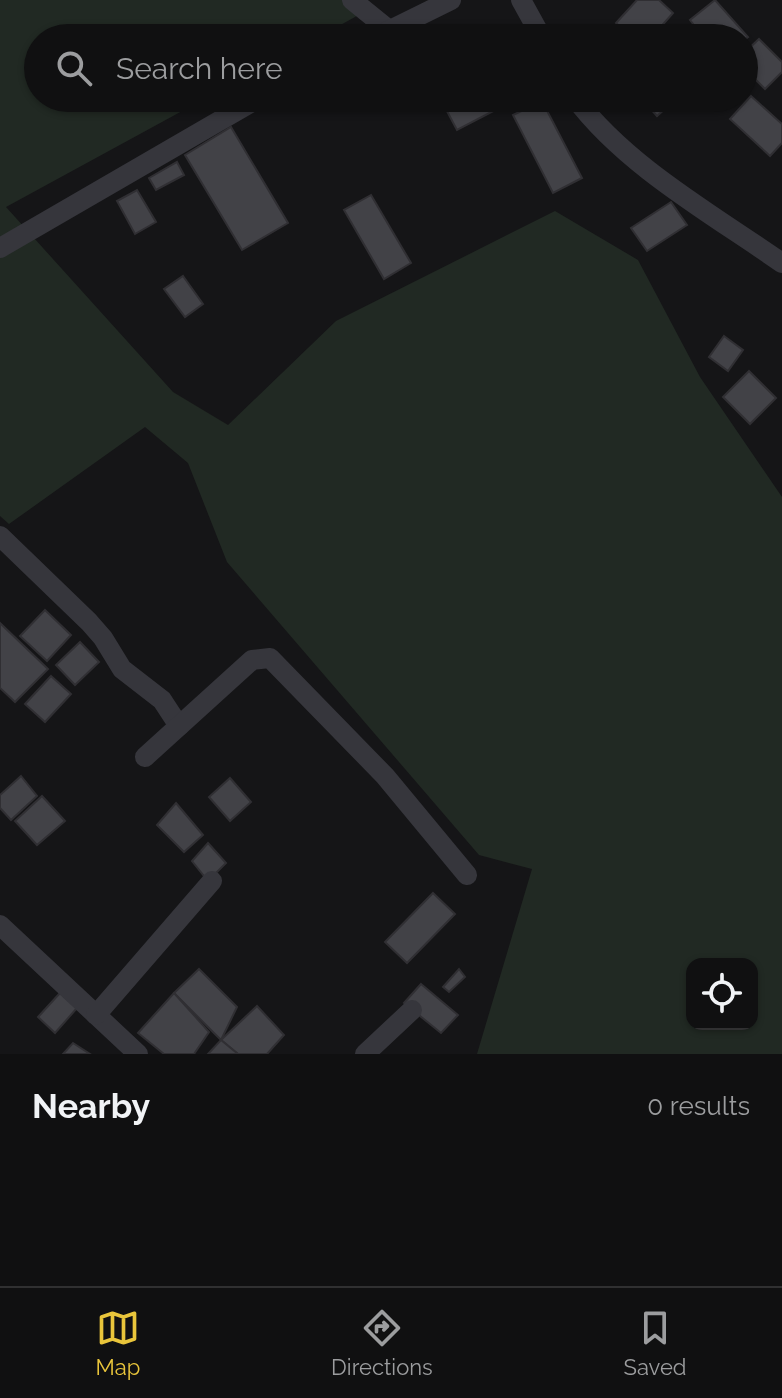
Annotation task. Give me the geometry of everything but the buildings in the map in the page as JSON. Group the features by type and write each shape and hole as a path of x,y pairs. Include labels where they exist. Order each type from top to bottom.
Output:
{"street":[{"path":"352,0 373,24"},
{"path":"402,24 451,0"},
{"path":"521,0 534,24"},
{"path":"0,248 235,112"},
{"path":"587,112 608,137 670,185 782,263"},
{"path":"0,536 89,622 122,669 162,700 179,726"},
{"path":"145,757 252,660 270,658 385,776 467,875"},
{"path":"96,1015 212,881"},
{"path":"0,925 138,1054"},
{"path":"365,1054 412,1010"}],"shaded area":[{"path":"0,0 364,0 373,7 342,24 24,24 24,112 180,112 6,207 173,392 228,425 336,321 555,211 638,260 700,377 782,497 782,1054 477,1054 532,869 479,855 227,562 188,463 145,427 9,524 0,516"}]}
